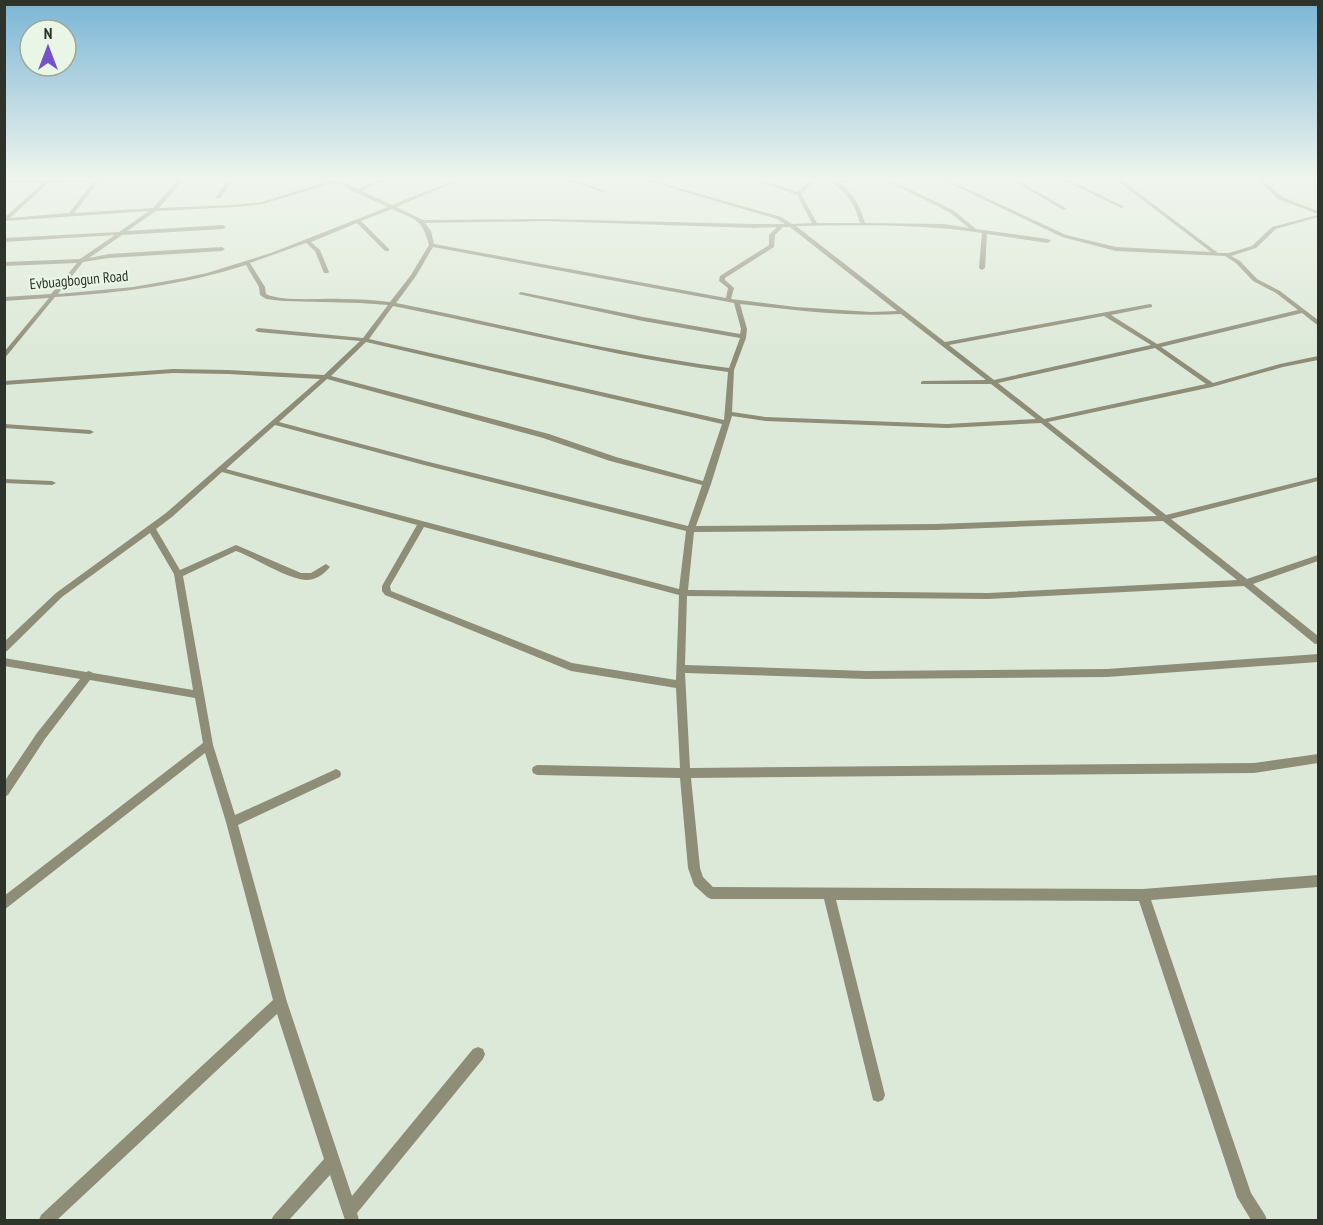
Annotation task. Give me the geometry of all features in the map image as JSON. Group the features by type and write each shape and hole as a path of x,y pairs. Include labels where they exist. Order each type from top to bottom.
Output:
{"street":[{"path":"4,240 67,236"},
{"path":"4,357 81,261 115,236"},
{"name":"Evbuagbogun Road","path":"4,299 112,291 171,282 248,262 316,236"},
{"path":"373,236 387,250"},
{"path":"429,236 432,245"},
{"path":"772,236 772,246 722,277 722,281 731,288 732,301 744,329 731,370 726,423 691,529 683,593 680,669 686,773 694,868 698,882 703,888 711,892 830,894 1143,895 1318,881"},
{"path":"805,236 1043,421 1318,641"},
{"path":"981,268 985,236"},
{"path":"1014,236 1048,241"},
{"path":"1065,236 1093,245 1154,253 1222,256 1235,259 1255,280 1278,292 1318,323"},
{"path":"1192,236 1222,256 1254,247 1265,236"},
{"path":"306,240 317,250 326,272"},
{"path":"432,245 732,301 796,309 860,313 902,312"},
{"path":"4,648 58,595 152,527 222,470 326,377 365,340 432,245"},
{"path":"4,264 81,261 109,256 222,249"},
{"path":"248,262 264,295 268,298 352,300 391,304 658,361 731,370"},
{"path":"521,294 643,319 743,336"},
{"path":"944,344 1150,306"},
{"path":"923,382 993,382 1303,311"},
{"path":"1105,314 1155,345 1212,385"},
{"path":"258,330 365,340 726,423"},
{"path":"4,342 17,342"},
{"path":"728,413 765,419 947,426 1043,421 1212,385 1282,365 1318,358"},
{"path":"4,383 180,371 326,377 546,436 613,459 707,484"},
{"path":"275,423 424,463 691,529 936,527 1165,518 1318,479"},
{"path":"4,426 90,432"},
{"path":"222,470 683,593 988,596 1245,583 1318,558"},
{"path":"4,481 52,483"},
{"path":"421,524 386,586 388,593 571,667 681,685"},
{"path":"152,527 178,574 208,745 232,822 280,1002 350,1216"},
{"path":"178,574 236,548 302,576 318,575 327,567"},
{"path":"680,669 867,675 1107,673 1318,658"},
{"path":"4,662 200,695"},
{"path":"4,792 41,736 89,675"},
{"path":"4,904 208,745"},
{"path":"537,770 686,773 1254,768 1318,758"},
{"path":"232,822 336,774"},
{"path":"830,894 878,1095"},
{"path":"1143,895 1245,1197 1260,1221"},
{"path":"46,1221 280,1002"},
{"path":"350,1216 478,1054"},
{"path":"279,1221 332,1161"}]}
